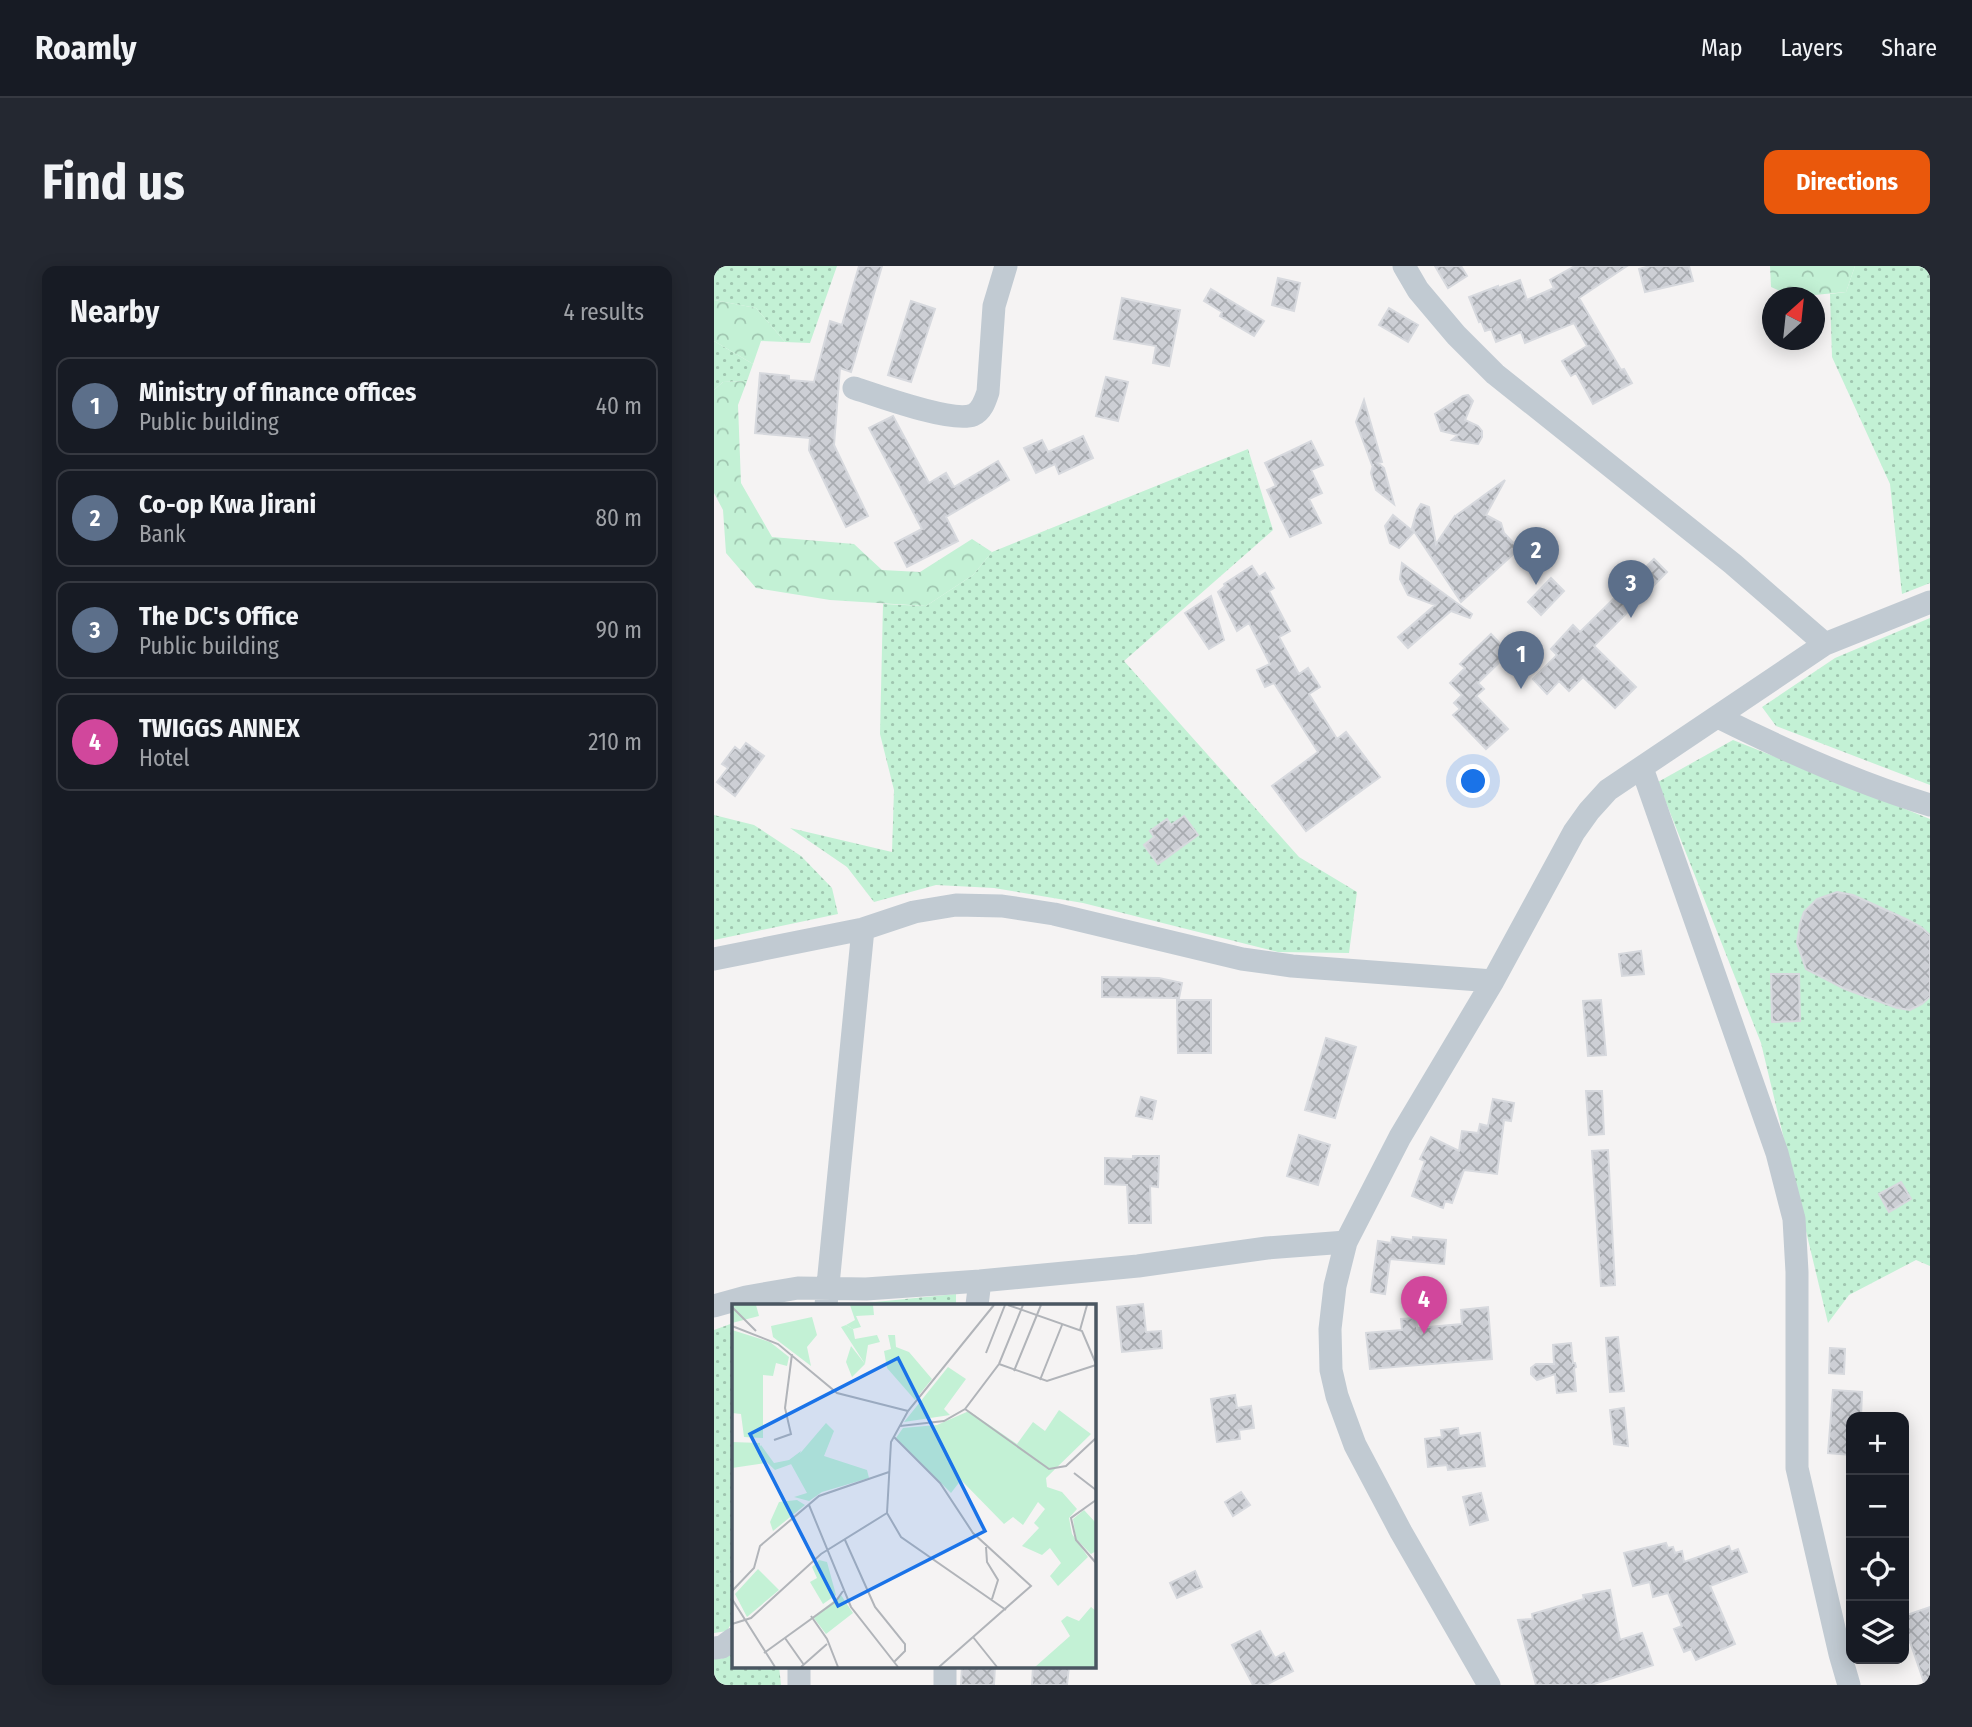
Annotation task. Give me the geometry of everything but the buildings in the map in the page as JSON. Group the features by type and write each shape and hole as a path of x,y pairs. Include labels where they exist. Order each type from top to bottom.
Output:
{"street":[{"path":"854,388 952,416 971,416 978,412 988,392 994,306 1006,266"},
{"path":"1404,266 1419,290 1456,335 1495,374 1733,564 1825,644"},
{"path":"1489,1685 1401,1532 1355,1445 1337,1396 1331,1370 1331,1329 1335,1286 1346,1242 1400,1137 1493,981 1574,832 1608,790 1825,644 1930,601"},
{"path":"1718,716 1834,770 1930,805"},
{"path":"1642,768 1777,1153 1794,1219 1797,1272 1797,1468 1849,1685"},
{"path":"714,960 863,929 914,912 956,905 1002,906 1054,914 1242,959 1292,966 1493,981"},
{"path":"827,1297 863,929"},
{"path":"714,1306 798,1288 827,1297 866,1289 980,1281 1163,1263 1267,1248 1346,1242"},
{"path":"977,1304 980,1281"},
{"path":"714,1648 722,1647 732,1640"}],"green space":[{"path":"714,266 837,266 810,343 785,342 756,308 714,300"},
{"path":"1770,266 1855,266 1846,292 1825,294 1825,287 1771,287"},
{"path":"1855,266 1930,266 1930,583 1902,594 1890,484 1832,357 1830,294 1846,292"},
{"path":"714,300 756,308 785,342 761,341 753,364 714,341"},
{"path":"714,341 753,364 747,381 723,382 714,390"},
{"path":"747,381 738,405 741,483 772,537 854,544 882,570 920,572 972,539 992,552 973,575 926,606 830,600 756,588 726,553 723,510 714,493 714,390 723,382"},
{"path":"1248,449 1273,530 1124,661 1299,857 1357,892 1349,953 1278,952 1083,903 994,888 936,885 874,902 847,867 790,828 892,852 894,790 880,734 883,604 926,606 973,575 992,552"},
{"path":"1930,618 1930,785 1776,726 1762,707 1835,658"},
{"path":"1733,740 1930,819 1930,1266 1916,1260 1849,1295 1828,1323 1761,1043 1658,782"},
{"path":"714,815 754,825 801,856 832,888 838,914 714,940"},
{"path":"956,1294 956,1304 855,1304"},
{"path":"732,1323 732,1622 727,1631 714,1633 714,1330"},
{"path":"732,1653 732,1668 779,1668 781,1685 714,1685 714,1658 721,1659"}],"place":[{"name":"Co-op Kwa Jirani","path":"1536,585"},
{"name":"The DC's Office","path":"1631,618"},
{"name":"Ministry of finance offices","path":"1521,689"},
{"name":"TWIGGS ANNEX","path":"1424,1334"}]}
